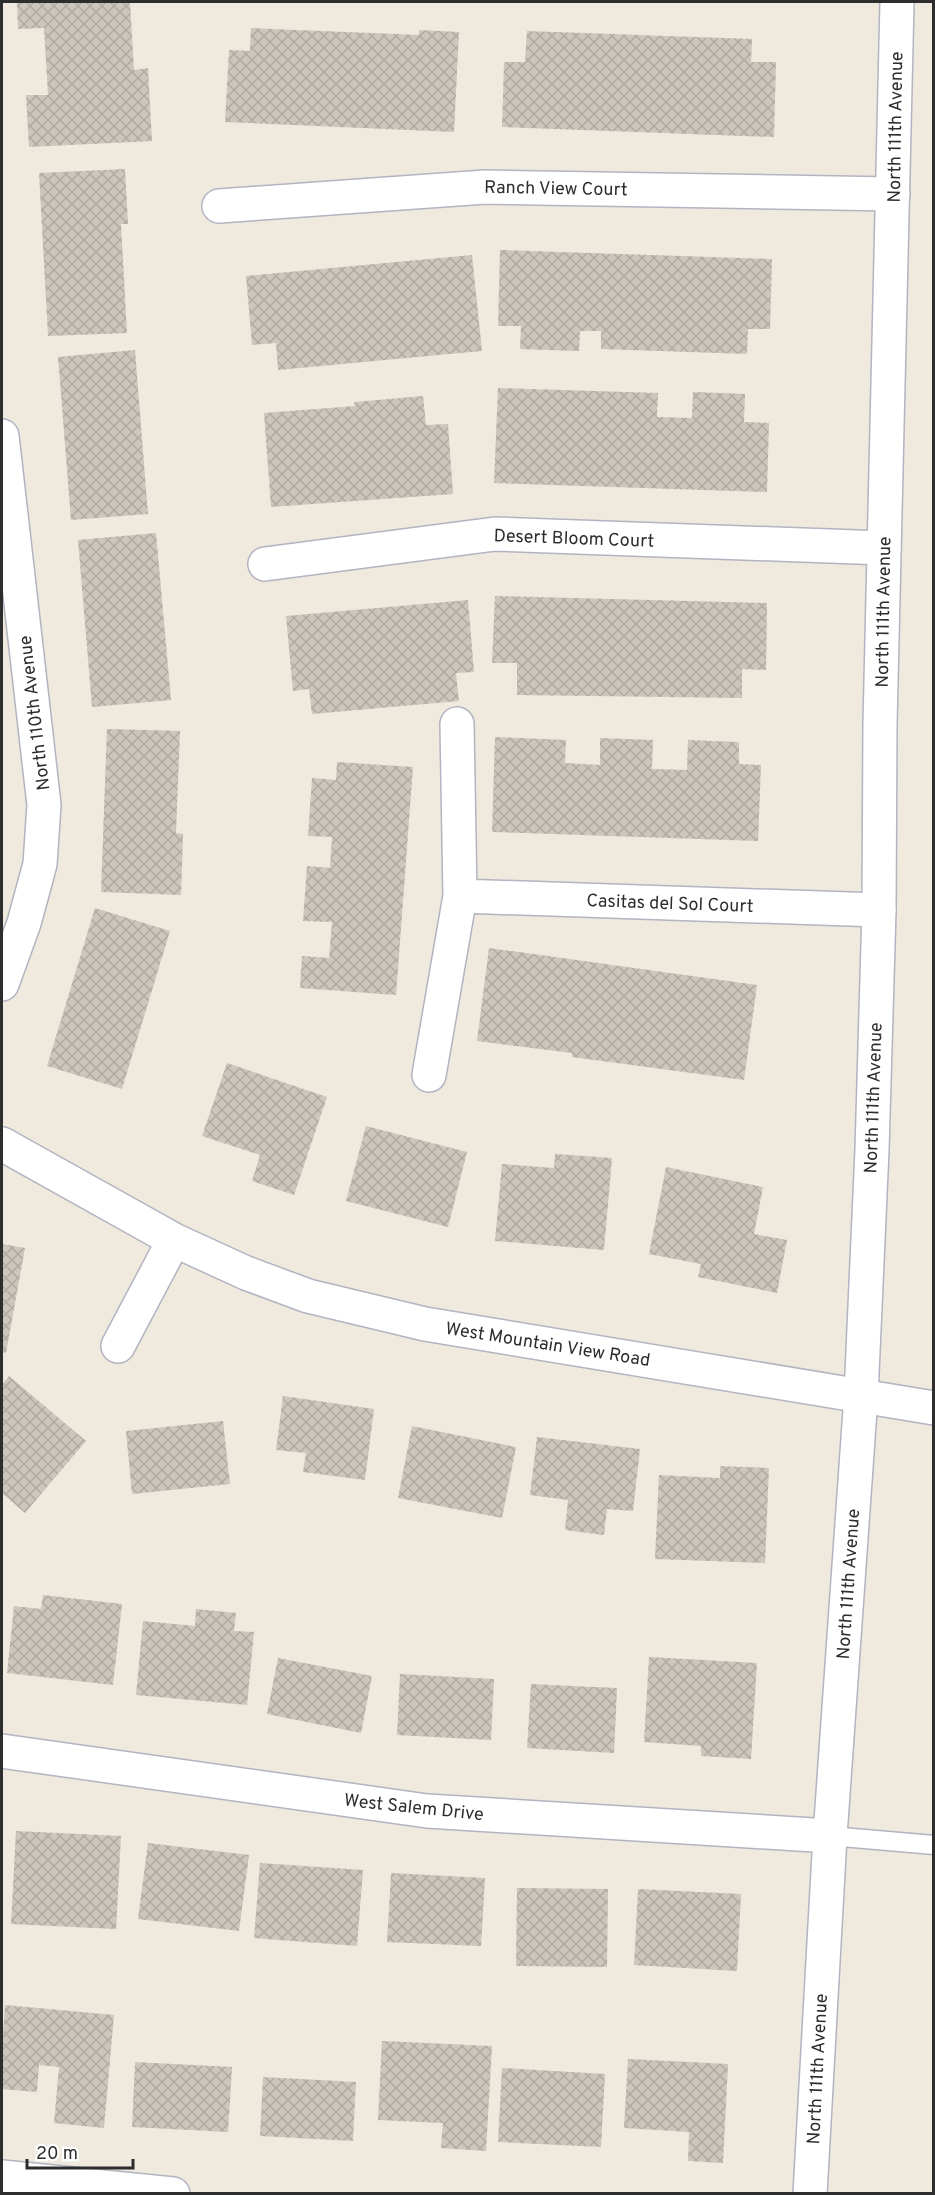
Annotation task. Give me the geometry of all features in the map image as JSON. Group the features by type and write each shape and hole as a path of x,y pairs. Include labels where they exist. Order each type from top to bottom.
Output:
{"street":[{"name":"North 111th Avenue","path":"810,2193 830,1836 861,1396 872,1150 897,2"},
{"name":"Ranch View Court","path":"219,206 485,187 893,194"},
{"name":"North 110th Avenue","path":"2,436 45,805 40,864 24,923 2,984"},
{"name":"Desert Bloom Court","path":"265,564 495,534 884,548"},
{"path":"429,1075 460,896 457,724"},
{"name":"Casitas del Sol Court","path":"460,896 879,910"},
{"name":"West Mountain View Road","path":"2,1143 174,1240 246,1273 297,1292 377,1314 425,1324 933,1408"},
{"path":"118,1346 174,1240"},
{"name":"West Salem Drive","path":"2,1751 427,1811 830,1836"},
{"path":"2,2177 173,2193"}],"lane":[{"path":"830,1836 933,1845"}],"building":[{"path":"17,2 130,2 134,70 148,68 152,141 29,147 26,95 48,95 44,28 18,29"},
{"path":"251,28 419,35 419,30 459,32 454,132 225,122 229,50 250,51"},
{"path":"527,31 752,39 751,62 776,62 774,137 502,127 504,62 525,62"},
{"path":"125,169 128,224 121,224 127,333 48,336 39,173"},
{"path":"500,250 772,259 770,329 748,329 747,354 601,349 601,331 580,331 579,351 520,349 521,326 498,326"},
{"path":"472,255 482,351 278,370 276,343 252,345 246,276"},
{"path":"135,350 148,514 71,520 58,357"},
{"path":"498,388 658,393 657,417 692,418 693,392 745,394 744,422 769,423 767,492 494,483"},
{"path":"423,396 426,425 448,424 453,494 271,507 264,413 355,406 354,402"},
{"path":"156,533 171,700 92,707 78,540"},
{"path":"495,596 767,603 766,670 742,669 742,698 517,695 517,663 492,663"},
{"path":"468,600 474,672 456,673 459,701 312,714 309,689 293,691 286,616"},
{"path":"107,729 180,731 176,833 183,834 181,895 101,892"},
{"path":"495,737 566,740 565,763 600,765 600,738 653,740 652,769 687,770 688,740 739,742 739,764 761,765 758,841 492,832"},
{"path":"337,762 413,767 396,995 300,988 302,956 329,958 332,922 303,921 307,866 330,868 332,837 308,836 312,778 336,780"},
{"path":"95,908 170,931 122,1089 47,1066"},
{"path":"489,948 757,985 744,1080 572,1057 572,1053 477,1041"},
{"path":"227,1063 327,1097 294,1195 252,1181 260,1155 202,1136"},
{"path":"366,1126 467,1152 448,1227 346,1201"},
{"path":"555,1154 612,1158 604,1250 495,1241 502,1164 554,1168"},
{"path":"666,1167 763,1187 754,1234 787,1240 777,1293 698,1277 701,1264 649,1254"},
{"path":"2,1244 25,1248 6,1353 2,1352"},
{"path":"9,1376 86,1441 25,1513 2,1493 2,1385"},
{"path":"283,1396 374,1409 365,1480 303,1472 306,1453 276,1450"},
{"path":"223,1421 230,1484 132,1494 126,1431"},
{"path":"412,1426 516,1447 502,1518 398,1498"},
{"path":"537,1437 640,1449 633,1511 607,1509 604,1535 565,1530 568,1500 530,1495"},
{"path":"720,1466 769,1468 765,1563 655,1559 659,1475 720,1478"},
{"path":"43,1595 122,1604 113,1685 7,1673 14,1606 41,1609"},
{"path":"196,1609 236,1613 234,1631 254,1632 247,1705 136,1695 143,1621 195,1626"},
{"path":"649,1657 757,1663 751,1759 701,1756 701,1746 644,1742"},
{"path":"278,1658 372,1676 361,1733 267,1714"},
{"path":"400,1674 494,1679 491,1740 397,1735"},
{"path":"531,1684 617,1688 614,1753 527,1748"},
{"path":"16,1831 121,1836 116,1929 11,1924"},
{"path":"148,1843 249,1855 239,1931 138,1919"},
{"path":"260,1863 363,1870 357,1946 254,1938"},
{"path":"391,1873 485,1878 481,1946 387,1942"},
{"path":"517,1888 608,1889 607,1967 516,1966"},
{"path":"638,1889 741,1894 737,1971 634,1965"},
{"path":"5,2005 114,2015 104,2128 54,2123 59,2067 39,2065 37,2092 2,2089"},
{"path":"382,2041 492,2046 486,2151 441,2148 443,2123 378,2120"},
{"path":"628,2059 728,2064 723,2163 688,2161 689,2132 624,2128"},
{"path":"135,2062 232,2067 228,2132 132,2127"},
{"path":"502,2068 605,2074 601,2147 498,2142"},
{"path":"263,2077 356,2082 353,2141 260,2136"}]}
